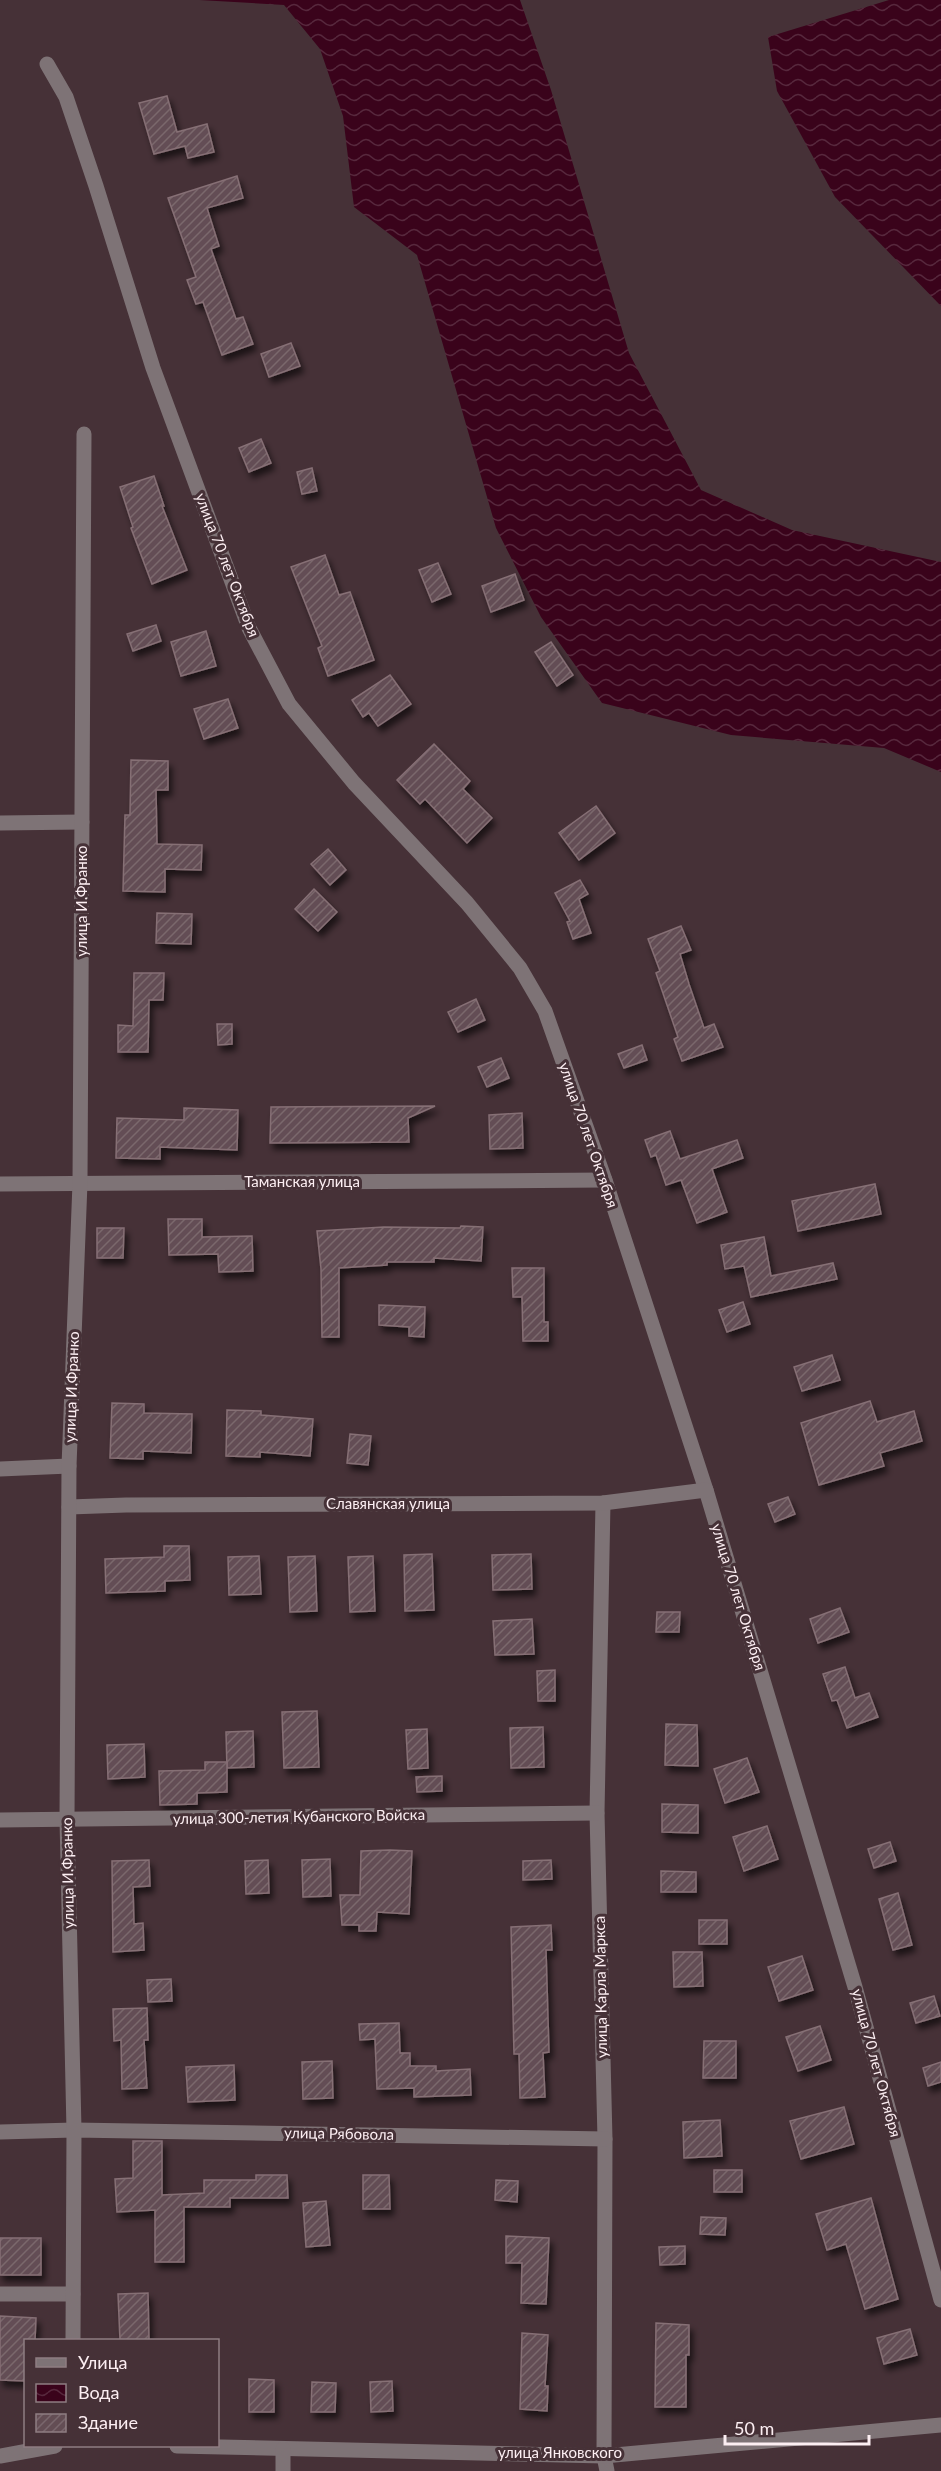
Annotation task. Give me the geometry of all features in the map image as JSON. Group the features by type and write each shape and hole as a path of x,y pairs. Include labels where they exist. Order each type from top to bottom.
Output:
{"street":[{"name":"улица 70 лет Октября","path":"47,64 66,98 153,368 249,628 289,704 354,783 467,903 520,968 545,1011 605,1180 706,1490 855,1987 941,2300"},
{"name":"улица И.Франко","path":"73,2339 74,2130 67,1820 69,1466 80,1183 84,434"},
{"path":"0,823 82,822"},
{"name":"Таманская улица","path":"0,1184 605,1180"},
{"path":"0,1469 69,1466"},
{"name":"Славянская улица","path":"69,1507 603,1503 706,1490"},
{"name":"улица Карла Маркса","path":"603,1503 597,1813 605,2139 606,2463"},
{"name":"улица 300-летия Кубанского Войска","path":"0,1820 597,1813"},
{"name":"улица Рябовола","path":"0,2132 74,2130 605,2139"},
{"path":"0,2294 73,2294"},
{"name":"улица Янковского","path":"219,2447 606,2463 941,2425"},
{"path":"0,2456 45,2447"},
{"path":"283,2449 283,2471"}],"water":[{"path":"199,0 520,0 551,90 629,353 701,490 792,530 941,562 941,772 884,748 731,735 602,703 541,617 496,528 417,255 354,207 343,116 320,49 284,5"},
{"path":"889,0 941,0 941,306 835,197 777,91 768,37"}],"building":[{"path":"167,96 177,132 207,124 214,152 188,158 185,146 154,154 139,103"},
{"path":"237,176 243,198 207,208 219,246 211,249 236,319 243,317 253,344 222,355 203,302 196,304 187,280 196,277 168,198"},
{"path":"291,343 300,366 269,377 261,354"},
{"path":"261,439 271,463 249,472 239,448"},
{"path":"312,468 317,491 302,494 297,472"},
{"path":"154,476 164,506 162,506 187,570 152,584 131,528 133,527 120,487"},
{"path":"325,555 339,595 350,592 374,660 328,676 318,648 322,646 291,567"},
{"path":"438,563 451,594 432,602 419,570"},
{"path":"515,574 524,600 491,612 482,586"},
{"path":"156,625 161,641 133,651 127,634"},
{"path":"206,631 216,666 181,676 171,642"},
{"path":"551,642 573,675 557,686 535,652"},
{"path":"390,675 411,704 378,726 369,713 363,717 352,700"},
{"path":"228,699 238,728 204,739 194,709"},
{"path":"434,744 470,781 463,789 492,818 467,843 425,799 420,804 397,780"},
{"path":"131,760 168,761 168,790 156,790 157,844 202,845 201,870 165,869 165,892 123,891 125,815 130,815"},
{"path":"596,806 615,833 579,860 559,833"},
{"path":"328,849 346,870 330,885 311,864"},
{"path":"580,880 588,894 579,899 591,933 573,939 567,922 570,921 555,893"},
{"path":"314,889 337,912 318,931 295,909"},
{"path":"157,913 192,914 191,944 156,943"},
{"path":"681,926 691,950 680,954 704,1028 714,1024 723,1047 682,1061 674,1039 678,1037 656,973 660,971 648,939"},
{"path":"134,973 164,973 163,1000 149,1000 148,1052 118,1052 118,1025 133,1026"},
{"path":"476,999 485,1020 458,1032 448,1012"},
{"path":"217,1024 232,1024 232,1044 218,1045"},
{"path":"642,1045 647,1060 624,1068 618,1054"},
{"path":"501,1058 509,1078 487,1087 478,1067"},
{"path":"435,1106 408,1118 409,1142 270,1143 271,1107"},
{"path":"184,1108 238,1110 237,1150 160,1147 160,1159 116,1158 117,1118 184,1120"},
{"path":"522,1113 523,1148 490,1149 489,1115"},
{"path":"670,1131 680,1159 737,1140 743,1158 712,1169 727,1212 697,1223 681,1180 666,1185 656,1155 651,1157 645,1140"},
{"path":"875,1184 881,1214 798,1231 792,1201"},
{"path":"168,1219 202,1219 202,1237 252,1236 253,1271 219,1272 218,1254 169,1255"},
{"path":"461,1226 483,1227 481,1261 434,1258 434,1262 387,1262 387,1265 339,1268 339,1337 322,1337 321,1269 317,1231 384,1227 460,1228"},
{"path":"97,1228 124,1228 123,1258 97,1258"},
{"path":"764,1237 771,1276 833,1263 837,1279 751,1297 744,1266 725,1269 721,1245"},
{"path":"512,1268 544,1268 544,1322 548,1322 548,1341 523,1341 522,1297 513,1297"},
{"path":"743,1302 750,1324 727,1332 719,1310"},
{"path":"379,1305 425,1307 424,1337 409,1336 409,1327 379,1325"},
{"path":"832,1355 840,1380 802,1391 794,1367"},
{"path":"870,1401 877,1422 914,1411 922,1441 880,1453 884,1466 819,1485 801,1423"},
{"path":"112,1403 144,1404 144,1413 192,1414 191,1453 143,1451 143,1459 110,1458"},
{"path":"227,1410 261,1411 261,1415 313,1419 310,1456 260,1452 260,1457 226,1456"},
{"path":"350,1434 371,1436 368,1465 347,1463"},
{"path":"788,1497 795,1514 775,1522 768,1504"},
{"path":"164,1546 189,1546 190,1580 165,1581 165,1591 106,1593 105,1559 164,1557"},
{"path":"432,1554 434,1610 405,1611 404,1555"},
{"path":"531,1554 532,1589 493,1590 492,1555"},
{"path":"259,1556 261,1594 229,1595 228,1557"},
{"path":"315,1556 317,1611 290,1612 288,1557"},
{"path":"373,1556 375,1611 350,1612 348,1557"},
{"path":"840,1608 849,1632 818,1643 810,1619"},
{"path":"657,1612 680,1612 679,1632 656,1632"},
{"path":"532,1619 534,1654 495,1655 493,1621"},
{"path":"845,1667 855,1698 869,1693 878,1717 847,1728 837,1700 832,1701 823,1674"},
{"path":"555,1670 555,1701 538,1701 537,1671"},
{"path":"317,1711 319,1767 284,1768 282,1712"},
{"path":"666,1724 697,1725 698,1766 665,1765"},
{"path":"543,1727 544,1767 511,1768 510,1728"},
{"path":"427,1729 428,1768 408,1769 406,1730"},
{"path":"253,1731 254,1767 227,1768 226,1732"},
{"path":"144,1744 145,1777 108,1779 107,1745"},
{"path":"747,1758 759,1792 725,1803 714,1769"},
{"path":"205,1762 227,1762 227,1792 197,1793 197,1804 160,1805 159,1771 205,1770"},
{"path":"442,1776 442,1791 417,1792 416,1777"},
{"path":"662,1804 698,1805 698,1833 662,1832"},
{"path":"767,1826 778,1859 744,1871 733,1837"},
{"path":"890,1842 896,1861 874,1868 868,1849"},
{"path":"361,1851 412,1851 409,1914 377,1912 376,1931 359,1931 359,1925 342,1925 340,1895 360,1895"},
{"path":"330,1859 331,1896 303,1897 302,1860"},
{"path":"149,1860 150,1886 133,1887 134,1924 143,1923 144,1950 113,1952 112,1861"},
{"path":"268,1860 269,1893 246,1894 245,1861"},
{"path":"551,1860 552,1879 523,1880 523,1861"},
{"path":"661,1871 696,1872 696,1892 661,1892"},
{"path":"898,1893 912,1945 893,1950 879,1899"},
{"path":"699,1920 727,1920 727,1944 699,1944"},
{"path":"551,1925 552,1950 546,1950 549,2052 543,2053 545,2097 520,2098 519,2054 514,2054 511,1927"},
{"path":"673,1952 702,1952 703,1986 674,1987"},
{"path":"802,1956 813,1990 779,2001 768,1967"},
{"path":"171,1979 172,2001 148,2002 147,1980"},
{"path":"934,1996 940,2016 916,2023 910,2003"},
{"path":"147,2008 148,2040 144,2040 147,2088 122,2089 121,2040 114,2041 113,2009"},
{"path":"399,2023 400,2053 410,2053 410,2066 436,2066 436,2071 470,2069 471,2095 414,2097 414,2088 377,2089 375,2039 360,2040 359,2024"},
{"path":"820,2026 831,2060 798,2071 786,2037"},
{"path":"704,2041 736,2041 736,2078 703,2078"},
{"path":"332,2061 333,2098 303,2099 302,2062"},
{"path":"941,2062 941,2082 928,2086 923,2068"},
{"path":"234,2065 235,2100 188,2102 186,2067"},
{"path":"844,2107 854,2144 801,2159 790,2121"},
{"path":"720,2120 722,2156 684,2158 683,2122"},
{"path":"133,2141 162,2141 162,2195 204,2193 204,2180 256,2180 256,2175 287,2175 288,2198 230,2198 230,2207 184,2207 184,2262 155,2262 155,2210 117,2212 115,2179 133,2178"},
{"path":"714,2170 742,2170 742,2192 714,2192"},
{"path":"363,2175 389,2175 390,2209 363,2209"},
{"path":"496,2180 518,2181 517,2202 495,2200"},
{"path":"871,2198 898,2299 865,2309 846,2244 827,2250 816,2214"},
{"path":"326,2201 330,2245 306,2247 303,2203"},
{"path":"701,2217 726,2218 725,2235 700,2234"},
{"path":"506,2236 549,2238 546,2304 521,2303 522,2263 506,2263"},
{"path":"0,2238 41,2238 41,2275 0,2275"},
{"path":"685,2246 685,2264 660,2265 659,2247"},
{"path":"148,2293 149,2339 120,2339 118,2294"},
{"path":"0,2316 36,2318 35,2339 24,2339 24,2381 0,2380"},
{"path":"656,2323 689,2325 689,2355 686,2355 686,2407 655,2407"},
{"path":"910,2329 917,2355 884,2364 877,2338"},
{"path":"522,2333 548,2335 545,2386 548,2386 547,2411 520,2409"},
{"path":"249,2379 274,2380 274,2412 249,2412"},
{"path":"392,2381 393,2411 371,2412 370,2382"},
{"path":"312,2382 336,2383 335,2412 311,2412"}]}
